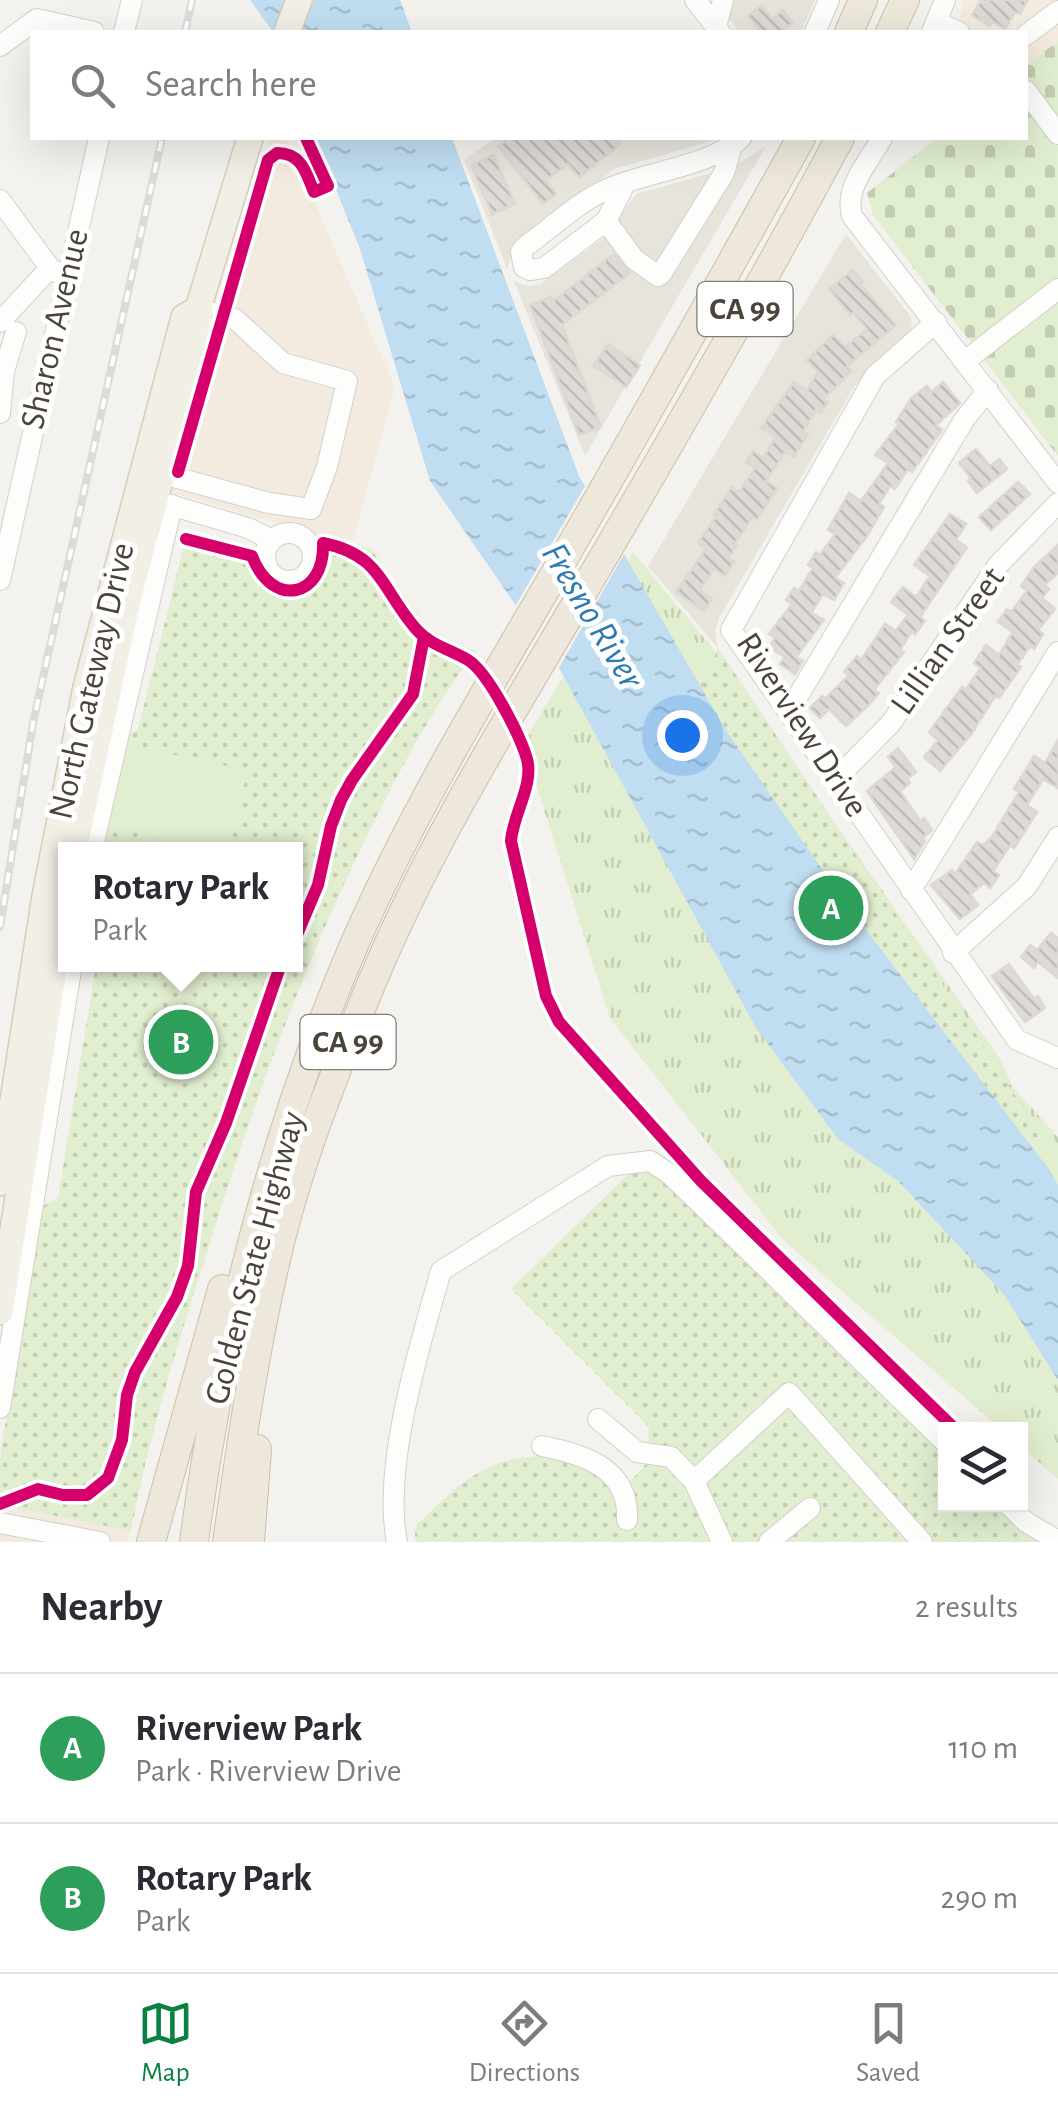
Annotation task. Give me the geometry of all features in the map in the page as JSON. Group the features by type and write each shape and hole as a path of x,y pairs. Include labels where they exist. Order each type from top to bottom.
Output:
{"highway":[{"path":"850,30 863,0"},
{"path":"891,30 905,0"},
{"name":"Golden State Highway","path":"194,1542 236,1301 282,1139 353,947 454,746 628,448 799,140"},
{"name":"Golden State Highway","path":"227,1542 261,1324 292,1201 364,1002 402,914 475,776 650,479 839,140"},
{"path":"151,1542 224,1281 282,1139"},
{"path":"250,1542 261,1324"}],"main road":[{"path":"288,30 299,0"},
{"name":"North Gateway Drive","path":"75,842 81,809 86,687 153,500 151,471 184,317 198,309 249,140"},
{"name":"North Gateway Drive","path":"75,842 81,809"},
{"name":"North Gateway Drive","path":"0,1312 58,941"},
{"name":"North Gateway Drive","path":"0,1183 24,1147 58,945"}],"street":[{"path":"124,30 132,0"},
{"path":"695,0 718,30"},
{"path":"718,30 723,0"},
{"path":"815,30 829,0"},
{"path":"934,27 945,0"},
{"path":"1028,33 1058,10"},
{"path":"0,46 36,18 86,30"},
{"path":"1028,94 1058,134"},
{"name":"Sharon Avenue","path":"0,580 54,335 58,273 98,140"},
{"path":"881,140 851,192 849,205 858,226 1058,483"},
{"path":"626,182 606,221 544,268 530,270 520,260 526,246 592,198 626,182 737,142"},
{"path":"606,221 634,259 658,276 724,173 737,142"},
{"path":"0,200 58,273 5,330 0,413"},
{"path":"966,361 1058,289"},
{"path":"151,471 254,500 311,509 328,466 347,381 283,362 236,319 198,309"},
{"name":"Riverview Drive","path":"936,322 876,376 731,630 1017,1040 1058,1058"},
{"path":"5,330 54,335"},
{"path":"789,711 964,420 988,390"},
{"path":"90,842 81,809 153,500 248,528 272,540"},
{"name":"Lillian Street","path":"836,778 891,723 998,565 1058,503"},
{"path":"911,890 1058,652"},
{"path":"953,953 1026,886 1058,837"},
{"path":"0,1408 24,1147 70,972"},
{"path":"397,1542 396,1461 441,1271 608,1166 650,1161 670,1175 938,1435"},
{"path":"694,1481 789,1393 922,1542"},
{"path":"598,1419 636,1452 671,1457 694,1481 722,1542"},
{"path":"605,1466 626,1443"},
{"path":"542,1446 576,1453 605,1466 618,1481 628,1509 627,1520"},
{"path":"769,1542 810,1508"},
{"path":"1016,1512 1058,1541"},
{"path":"3,1542 0,1526 100,1542"}],"shaded area":[{"path":"730,0 815,0 802,30 737,30 726,15"},
{"path":"963,0 1058,0 1058,44 1028,67 1028,30 957,30"},
{"path":"268,140 288,140 395,388 352,544 173,493 168,487"},
{"path":"492,140 715,140 614,169 515,245 507,268 464,160"},
{"path":"766,146 585,456 514,281 539,285 605,237 636,194 733,167"},
{"path":"846,234 911,317 912,330 854,387 719,618 715,631 718,648 648,566"},
{"path":"0,1505 131,1531 128,1542 0,1542"}],"green space":[{"path":"1058,41 1058,456 873,215 867,193 934,140 1028,140 1028,64"},
{"path":"187,534 252,551 261,571 272,584 284,590 296,590 316,573 321,535 371,549 424,624 447,640 476,651 431,717 380,810 323,931 284,1029 230,1179 179,1342 131,1531 0,1505 0,1457 39,1208 58,1198 95,972 303,972 303,842 103,842 125,737 138,729"},
{"path":"633,552 714,650 1000,1059 1013,1087 1058,1137 1058,1479 1028,1453 1028,1422 993,1422 782,1239 610,1018 523,743"},
{"path":"718,648 1012,1092 1044,1130 994,1195 701,690"},
{"path":"126,744 241,769 245,781 230,842 180,842 110,827"},
{"path":"648,1171 666,1182 938,1449 938,1512 1004,1512 1040,1542 416,1542 414,1528 447,1496 502,1462 545,1457 576,1464 626,1486 647,1463 649,1427 511,1289 629,1173"}],"water":[{"path":"250,0 400,0 411,30 272,30"},
{"name":"Fresno River","path":"316,140 453,140 579,476 725,729 844,901 1058,1185 1058,1380 1003,1293 898,1181 838,1139 756,1028 559,668 430,481 360,249"}],"pier":[{"path":"588,481 627,549 556,673 513,610"}],"building":[{"path":"981,0 1028,0 1005,29 993,22 990,26 972,15"},
{"path":"762,5 772,19 783,10 793,23 783,30 759,30 748,16"},
{"path":"506,140 618,140 621,144 579,177 568,164 546,180 556,194 543,204 498,146"},
{"path":"494,155 515,204 492,214 471,165"},
{"path":"614,254 630,273 562,325 601,427 579,435 530,305 551,297 553,301"},
{"path":"853,270 863,282 860,284 896,325 847,366 852,371 823,399 828,402 821,413 816,410 794,457 785,452 766,481 777,488 757,520 752,517 734,545 737,546 728,558 734,562 725,576 714,569 700,590 712,599 704,611 676,592 706,549 698,543 717,515 714,514 732,487 739,492 755,468 746,462 753,451 763,458 776,437 761,428 794,382 807,391 818,372 807,360 833,335 846,347 867,329 829,289"},
{"path":"608,344 640,365 626,387 593,366"},
{"path":"943,382 960,403 936,425 942,430 912,472 908,469 895,489 890,486 879,504 884,507 867,536 835,578 844,583 834,600 823,594 811,613 824,620 796,657 803,661 795,674 780,664 785,657 769,647 775,638 769,634 792,604 786,600 794,588 799,591 813,568 808,565 816,552 820,555 835,534 828,530 849,493 861,501 888,463 875,455 899,424 896,422 911,398 927,386 932,392"},
{"path":"976,449 990,466 999,459 1007,469 977,493 959,463"},
{"path":"1018,482 1030,494 991,530 979,517"},
{"path":"950,514 966,524 956,540 967,547 920,617 925,621 915,634 912,631 900,650 904,652 874,690 879,693 868,706 846,726 829,709 820,718 810,708 849,675 844,672 857,656 861,660 885,624 896,631 908,615 891,602 903,587 916,597 930,576 914,565"},
{"path":"1058,545 1058,573 1044,585 1049,589 1042,598 1055,609 1038,630 1043,634 1034,649 1030,646 1017,665 1021,667 999,698 995,696 972,733 940,771 924,757 938,740 929,732 981,668 974,663 986,645 999,655 1013,632 998,622 1027,591 1021,586 1034,567"},
{"path":"1058,740 1058,788 1043,779 1027,805 1037,812 1014,848 1010,845 993,871 999,875 990,888 984,883 970,894 978,905 960,919 931,885 952,870 955,874 977,842 983,845 992,837 1019,792 1014,789 1034,756 1045,763"},
{"path":"898,748 916,772 900,791 920,821 924,818 932,830 923,838 925,841 914,859 867,791 896,767 888,757"},
{"path":"1051,933 1058,938 1058,978 1038,962 1034,968 1021,957 1030,945 1037,950"},
{"path":"1009,964 1045,1008 1025,1022 992,976"}],"railway":[{"path":"185,30 192,0"},
{"path":"0,927 33,723 162,140"}],"cycle path":[{"path":"178,472 268,160 277,153 292,156 302,165 314,192 328,186 307,140"},
{"path":"186,539 252,556 261,573 284,590 296,590 316,576 323,543 342,548 369,565 422,635 468,660 485,677 527,759 528,779 511,841 546,996 559,1022 701,1181 948,1422"},
{"path":"303,920 318,885 341,800 413,694 424,637"},
{"path":"0,1504 38,1489 87,1495 108,1478 122,1440 127,1395 135,1372 177,1297 188,1266 196,1192 226,1123 278,972"}],"place":[{"name":"Riverview Park","path":"831,908"},
{"name":"Rotary Park","path":"181,1042"}]}
